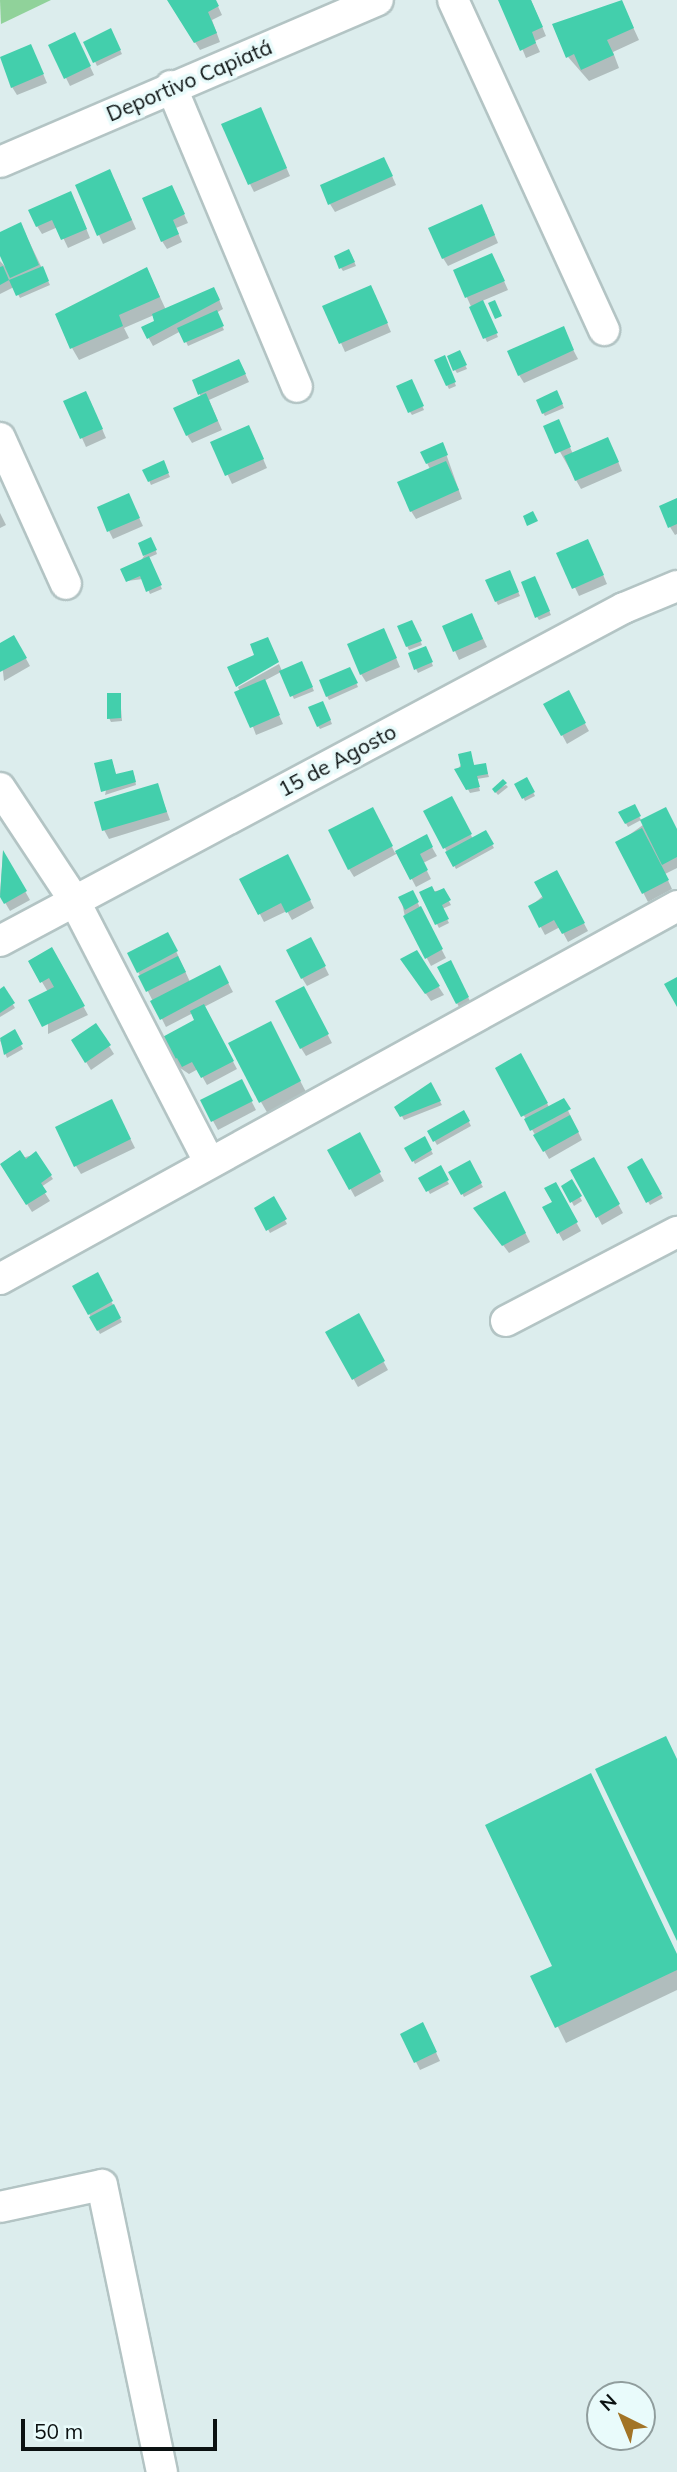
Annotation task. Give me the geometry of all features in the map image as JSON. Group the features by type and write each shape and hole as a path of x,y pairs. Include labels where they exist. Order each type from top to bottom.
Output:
{"street":[{"name":"Deportivo Capiatá","path":"0,162 171,86 378,0"},
{"path":"453,0 604,330"},
{"path":"171,86 297,387"},
{"path":"0,438 66,584"},
{"name":"15 de Agosto","path":"0,942 74,900 624,608 677,586"},
{"path":"0,788 74,900 209,1161"},
{"path":"0,1279 209,1161 677,906"},
{"path":"506,1321 677,1232"},
{"path":"0,2207 102,2185 162,2472"}],"green space":[{"path":"0,0 51,0 1,24"}],"building":[{"path":"167,0 216,0 219,6 208,12 217,33 194,43"},
{"path":"498,0 531,0 543,27 532,32 536,43 520,51"},
{"path":"622,0 634,28 607,40 614,55 581,70 574,54 566,58 552,24"},
{"path":"111,28 121,50 93,63 83,42"},
{"path":"75,32 91,66 64,79 48,45"},
{"path":"31,44 44,74 11,88 0,57"},
{"path":"261,107 287,168 248,185 221,124"},
{"path":"384,157 393,176 328,205 320,185"},
{"path":"110,169 132,220 97,236 75,185"},
{"path":"172,185 185,214 173,220 179,234 161,242 142,198"},
{"path":"71,191 87,229 61,240 52,220 36,227 28,210"},
{"path":"482,204 495,235 442,259 428,228"},
{"path":"21,222 39,265 10,278 0,256 0,232"},
{"path":"349,249 355,262 339,269 334,256"},
{"path":"492,253 505,281 465,298 453,270"},
{"path":"3,266 9,280 0,285 0,267"},
{"path":"43,266 49,281 16,296 9,280"},
{"path":"147,267 160,297 119,315 123,326 70,349 55,314"},
{"path":"371,285 388,323 339,344 322,306"},
{"path":"214,287 220,300 147,339 141,327 154,321 152,314"},
{"path":"483,300 498,333 483,339 469,307"},
{"path":"495,300 502,316 495,319 488,303"},
{"path":"217,310 224,326 184,343 177,328"},
{"path":"564,326 574,350 518,376 507,351"},
{"path":"460,350 467,365 453,371 447,356"},
{"path":"445,355 456,382 446,386 434,360"},
{"path":"239,359 246,374 198,395 192,380"},
{"path":"412,379 424,406 408,413 396,386"},
{"path":"557,390 563,404 542,414 536,400"},
{"path":"86,391 103,429 80,439 63,401"},
{"path":"206,393 218,421 186,436 173,408"},
{"path":"559,419 571,447 555,454 543,426"},
{"path":"249,425 264,459 225,476 210,442"},
{"path":"608,437 619,462 575,481 564,456"},
{"path":"443,442 448,455 426,464 420,452"},
{"path":"164,460 169,473 148,482 142,470"},
{"path":"446,461 459,490 410,512 397,482"},
{"path":"129,493 140,518 107,532 97,507"},
{"path":"677,498 677,524 668,528 659,506"},
{"path":"533,511 538,521 527,526 523,516"},
{"path":"151,537 157,550 143,556 138,543"},
{"path":"588,539 604,575 572,589 556,553"},
{"path":"149,556 162,585 146,592 140,576 126,582 120,569"},
{"path":"510,570 519,592 495,602 485,580"},
{"path":"535,576 550,611 535,618 521,582"},
{"path":"472,613 483,639 453,652 442,626"},
{"path":"412,620 422,641 406,647 397,626"},
{"path":"384,628 397,658 360,675 347,644"},
{"path":"14,635 27,658 0,672 0,643"},
{"path":"268,637 279,662 236,687 227,667 254,655 250,644"},
{"path":"426,646 433,662 414,670 408,653"},
{"path":"302,661 313,687 290,697 279,671"},
{"path":"350,667 358,683 326,697 319,680"},
{"path":"265,679 280,715 250,728 234,692"},
{"path":"569,690 586,723 561,736 543,704"},
{"path":"107,693 121,693 121,718 107,719"},
{"path":"323,701 331,720 317,727 308,707"},
{"path":"471,751 474,765 486,763 488,774 477,776 480,787 466,790 454,769 461,767 458,754"},
{"path":"112,759 116,774 133,770 136,782 101,792 94,763"},
{"path":"527,777 535,792 522,799 514,784"},
{"path":"503,779 507,783 495,793 492,789"},
{"path":"158,783 167,812 102,831 94,802"},
{"path":"452,796 472,834 443,849 423,811"},
{"path":"635,804 641,816 625,824 618,812"},
{"path":"373,807 393,846 348,870 328,830"},
{"path":"666,807 677,829 677,857 662,865 640,820"},
{"path":"642,828 669,880 642,894 615,842"},
{"path":"486,830 494,844 453,867 445,852"},
{"path":"427,834 433,847 420,854 428,870 410,880 395,851"},
{"path":"3,850 27,891 4,904 0,897"},
{"path":"288,854 311,900 286,913 281,903 258,915 239,879"},
{"path":"557,870 585,923 562,934 554,920 539,928 528,906 543,898 534,882"},
{"path":"432,886 435,892 444,888 451,900 442,905 449,919 435,925 419,892"},
{"path":"413,890 419,902 405,910 398,897"},
{"path":"421,906 443,949 425,959 403,916"},
{"path":"168,932 178,951 137,973 127,953"},
{"path":"311,937 326,966 301,979 286,950"},
{"path":"52,947 85,1006 42,1027 28,1000 54,987 49,978 40,983 28,961"},
{"path":"417,950 440,986 425,994 400,959"},
{"path":"178,956 186,972 146,992 138,976"},
{"path":"451,960 469,997 456,1004 437,967"},
{"path":"220,965 229,983 160,1020 150,1001"},
{"path":"677,977 677,1007 664,984"},
{"path":"4,986 15,1003 0,1013 0,989"},
{"path":"304,986 329,1034 300,1049 275,1001"},
{"path":"204,1004 234,1061 201,1078 192,1062 182,1067 177,1058 169,1062 157,1040 194,1020 190,1011"},
{"path":"271,1021 301,1081 259,1103 228,1043"},
{"path":"96,1023 111,1045 85,1063 71,1040"},
{"path":"15,1029 23,1044 4,1055 0,1038"},
{"path":"521,1053 548,1103 521,1117 495,1068"},
{"path":"242,1079 253,1101 211,1122 200,1100"},
{"path":"431,1082 441,1101 400,1117 394,1107"},
{"path":"564,1098 571,1109 530,1131 524,1119"},
{"path":"112,1099 131,1139 74,1167 55,1127"},
{"path":"464,1110 470,1121 433,1142 427,1131"},
{"path":"570,1115 579,1132 543,1152 533,1135"},
{"path":"360,1132 381,1172 349,1190 327,1150"},
{"path":"425,1136 432,1150 412,1162 404,1148"},
{"path":"20,1150 26,1159 36,1151 52,1175 41,1183 47,1192 26,1205 0,1164"},
{"path":"594,1157 620,1204 596,1218 570,1170"},
{"path":"642,1158 662,1194 646,1203 627,1167"},
{"path":"470,1160 482,1183 461,1195 448,1172"},
{"path":"441,1165 449,1180 426,1192 418,1178"},
{"path":"572,1179 582,1196 570,1203 561,1186"},
{"path":"556,1182 578,1222 557,1234 542,1207 552,1202 544,1188"},
{"path":"505,1191 526,1233 502,1246 473,1208"},
{"path":"274,1196 287,1219 266,1231 254,1208"},
{"path":"98,1272 113,1301 88,1315 72,1286"},
{"path":"114,1304 121,1318 97,1331 89,1317"},
{"path":"359,1313 385,1361 352,1380 325,1332"},
{"path":"666,1736 677,1759 677,1941 595,1769"},
{"path":"591,1773 677,1954 677,1970 555,2028 530,1976 552,1966 485,1825"},
{"path":"423,2022 437,2052 414,2063 400,2034"}]}
